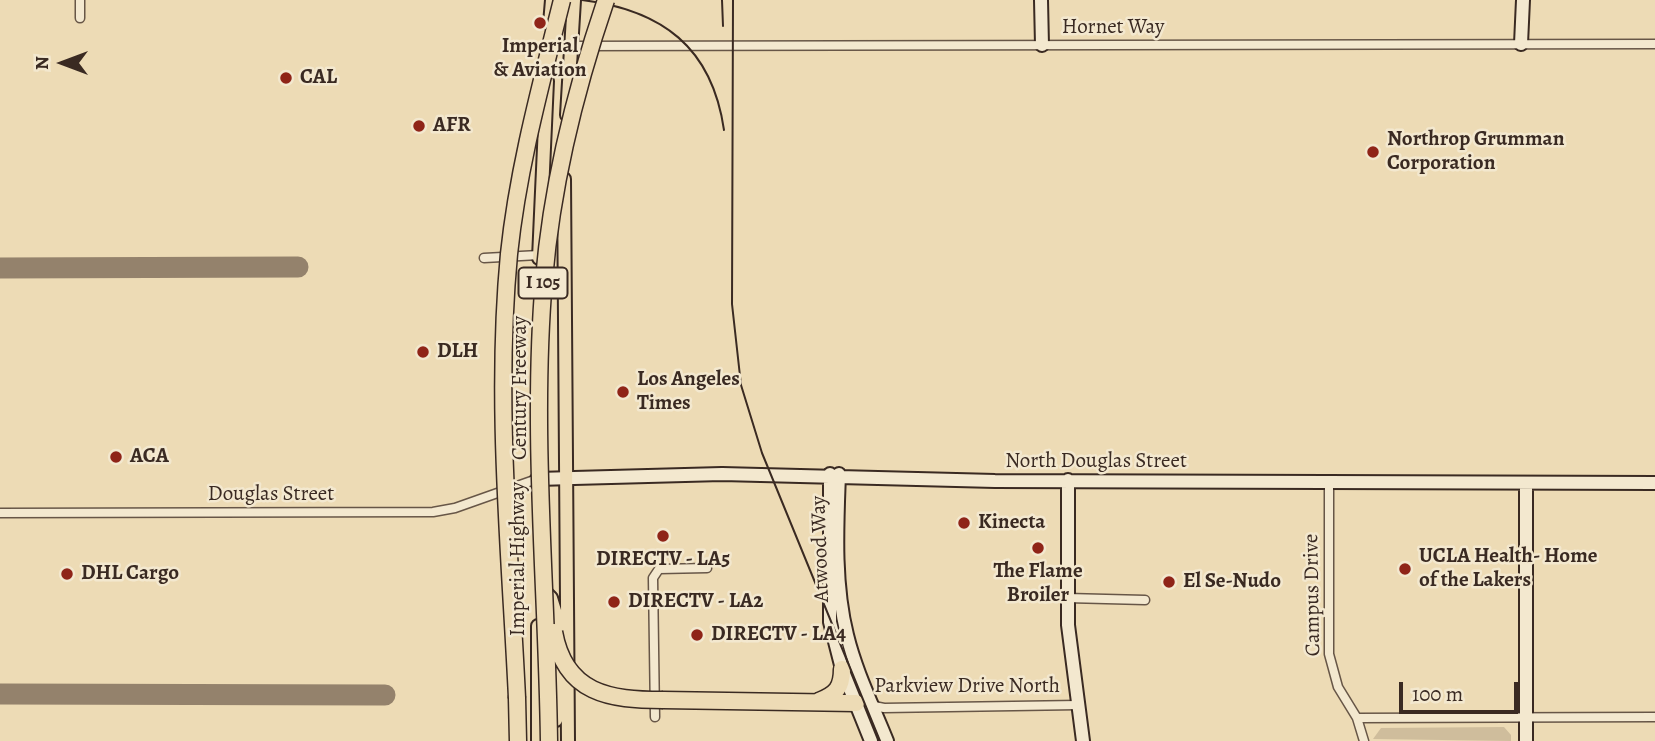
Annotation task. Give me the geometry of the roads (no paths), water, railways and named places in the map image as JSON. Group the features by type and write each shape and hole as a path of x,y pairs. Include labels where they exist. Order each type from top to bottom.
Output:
{"highway":[{"name":"Century Freeway","path":"518,741 508,514 505,304 520,177 562,0"},
{"name":"Century Freeway","path":"549,741 542,580 539,388 544,279 561,156 586,60 606,0"},
{"path":"542,580 558,652 575,677 586,687 613,698 856,702"},
{"path":"816,702 837,691 842,684 842,669"}],"main road":[{"name":"Imperial Highway","path":"538,741 542,580 537,479 539,255 552,0"},
{"path":"556,741 562,719 565,476 563,260 574,0"},
{"path":"545,123 550,151 552,246 563,260"},
{"path":"542,580 556,614 562,719 568,741"}],"street":[{"path":"80,0 80,18"},
{"path":"1041,0 1042,45"},
{"path":"1521,44 1523,0"},
{"name":"Hornet Way","path":"571,46 1655,44"},
{"path":"484,258 539,255"},
{"name":"North Douglas Street","path":"537,479 565,476 834,474 1068,481 1655,483"},
{"name":"Atwood Way","path":"834,474 828,602 830,622 842,669 871,741"},
{"name":"Atwood Way","path":"834,474 841,603 852,650 887,741"},
{"name":"Douglas Street","path":"0,513 433,512 455,508 537,479"},
{"path":"1068,481 1067,598 1070,650 1083,741"},
{"name":"Campus Drive","path":"1329,482 1329,654 1338,687 1357,718 1364,741"},
{"path":"1526,484 1526,741"},
{"path":"655,717 653,578 659,569 708,568"},
{"path":"1067,598 1145,600"},
{"name":"Parkview Drive North","path":"856,702 873,706 1078,705"},
{"path":"1357,718 1655,717"},
{"path":"539,719 562,719"}],"tram line":[{"path":"582,0 636,13 659,24 678,38 695,55 708,76 718,101 724,130"},
{"path":"722,0 723,26"},
{"path":"733,0 732,304 741,385 762,453 880,741"}],"place":[{"name":"Imperial & Aviation","path":"540,23"},
{"name":"CAL","path":"286,78"},
{"name":"AFR","path":"419,126"},
{"name":"Northrop Grumman Corporation","path":"1373,152"},
{"name":"DLH","path":"423,352"},
{"name":"Los Angeles Times","path":"623,392"},
{"name":"ACA","path":"116,457"},
{"name":"Kinecta","path":"964,523"},
{"name":"DIRECTV - LA5","path":"663,536"},
{"name":"The Flame Broiler","path":"1038,548"},
{"name":"UCLA Health- Home of the Lakers","path":"1405,569"},
{"name":"DHL Cargo","path":"67,574"},
{"name":"El Se-Nudo","path":"1169,582"},
{"name":"DIRECTV - LA2","path":"614,602"},
{"name":"DIRECTV - LA4","path":"697,635"}]}
